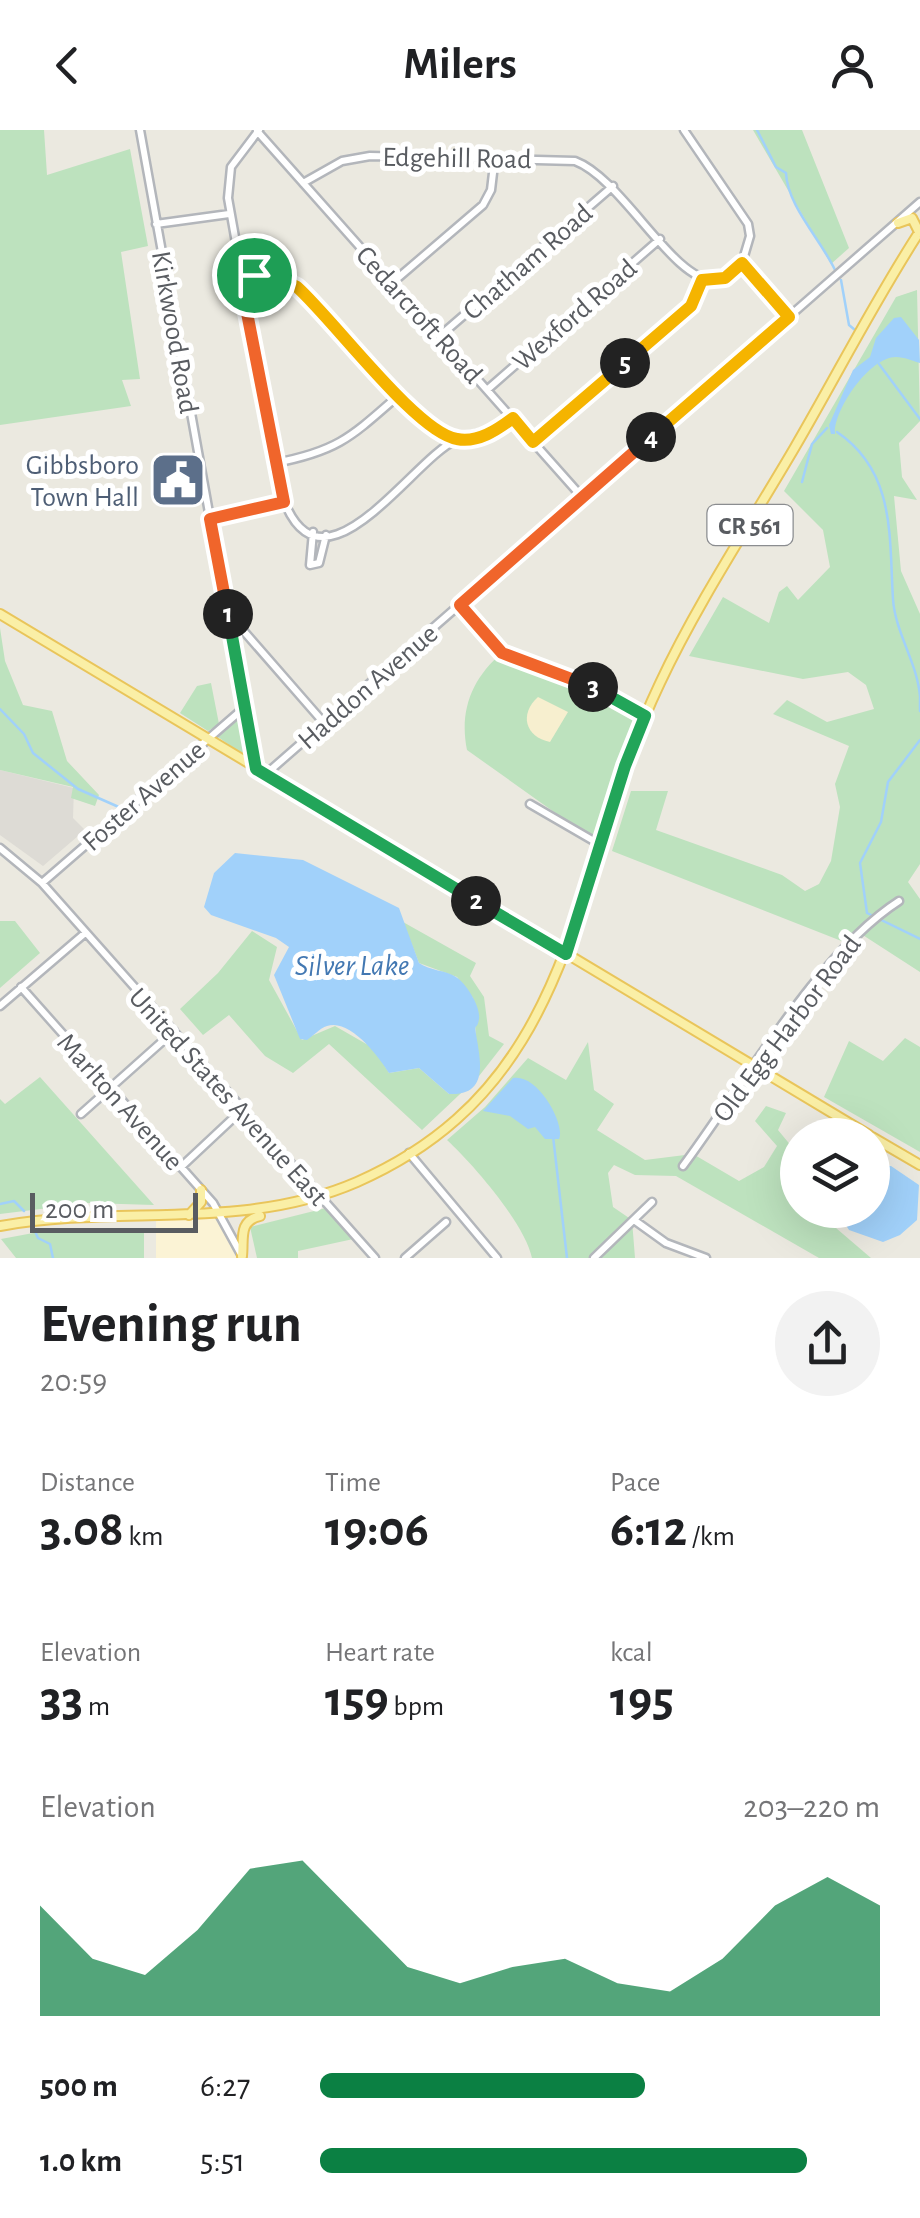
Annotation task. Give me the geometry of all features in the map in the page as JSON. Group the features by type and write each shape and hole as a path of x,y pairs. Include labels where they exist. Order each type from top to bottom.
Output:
{"main road":[{"path":"898,223 912,218 920,232"},
{"name":"CR 561","path":"0,1226 90,1216 220,1215 302,1202 359,1181 409,1153 448,1125 496,1077 540,1009 566,954 599,844 660,681 920,232"},
{"path":"0,614 842,1118"},
{"path":"890,1147 920,1164"},
{"path":"186,1216 200,1202 201,1190"},
{"path":"243,1257 247,1221 276,1209"}],"street":[{"name":"Kirkwood Road","path":"140,130 256,769"},
{"path":"533,442 691,306 702,280 725,278 742,263 750,236 744,216 684,130"},
{"path":"258,131 231,167 229,214 274,463 284,502 293,519 326,535 352,530 457,440 490,434 513,418"},
{"name":"Cedarcroft Road","path":"258,131 582,497"},
{"path":"392,282 483,205 491,190 495,156"},
{"name":"Edgehill Road","path":"304,183 356,157 495,156 575,161 592,168 612,186 692,275 702,280"},
{"name":"Chatham Road","path":"441,336 612,186"},
{"name":"Haddon Avenue","path":"265,775 920,202"},
{"path":"156,224 229,214"},
{"name":"Wexford Road","path":"488,389 660,239"},
{"path":"742,263 789,317"},
{"path":"240,277 274,276 297,287 426,426 457,440"},
{"path":"274,463 324,452 343,443 398,395"},
{"path":"210,519 284,502"},
{"path":"313,532 310,565 319,563 326,535"},
{"path":"460,605 502,653 582,681 645,716"},
{"path":"227,612 324,723"},
{"name":"Foster Avenue","path":"42,884 244,707"},
{"path":"530,804 599,844"},
{"name":"United States Avenue East","path":"0,848 42,884 375,1258"},
{"name":"Old Egg Harbor Road","path":"683,1166 850,940 870,919 899,901"},
{"path":"0,1006 84,934"},
{"name":"Marlton Avenue","path":"21,988 201,1190 243,1257"},
{"path":"81,1114 174,1031"},
{"path":"181,1166 244,1108"},
{"path":"409,1153 497,1258"},
{"path":"302,1202 306,1177"},
{"path":"594,1258 652,1202"},
{"path":"634,1220 666,1243 706,1258"},
{"path":"405,1258 446,1222"}],"shaded area":[{"path":"0,770 74,788 73,818 85,830 43,866 0,835"},
{"path":"156,1215 219,1215 243,1258 156,1258"}],"green space":[{"path":"0,130 44,130 47,175 130,149 148,246 121,252 140,379 122,380 131,406 0,425"},
{"path":"753,130 802,130 849,248 831,264"},
{"path":"917,290 920,421 899,443 902,477 917,500 894,496 901,571 920,614 920,864 908,882 920,899 920,972 855,930 844,942 612,851 631,791 668,791 656,830 782,875 805,891 819,884 831,861 840,807 835,784 849,746 773,714 787,700 827,722 874,709 866,685 848,672 803,679 689,656 723,597 769,623 779,592 787,586 798,600 830,567 823,530 784,491 896,297"},
{"path":"0,628 5,661 23,705 52,711 67,761 99,795 95,806 71,798 73,787 0,770"},
{"path":"502,653 564,675 645,717 599,844 467,750 465,722 470,696 483,673"},
{"path":"211,683 219,724 208,731 180,713 197,686"},
{"path":"244,714 249,756 248,758 218,737"},
{"path":"0,921 15,921 40,953 0,988"},
{"path":"403,922 476,963 470,976 484,997 489,1036 504,1044 479,1076 473,998 457,977 419,963"},
{"path":"252,931 277,947 269,980 302,1040 335,1026 375,1049 389,1073 419,1068 449,1094 477,1078 422,1130 329,1044 293,1073 265,1056 229,1015 203,1035 180,1009 218,973"},
{"path":"905,1038 920,1047 920,1152 890,1135 890,1118 861,1118 824,1097 849,1041 883,1061"},
{"path":"588,1042 594,1090 614,1104 597,1130 645,1160 693,1154 739,1181 764,1167 777,1146 755,1121 766,1106 786,1113 780,1118 778,1130 780,1228 836,1228 871,1258 819,1258 676,1176 635,1175 614,1165 608,1173 613,1207 632,1220 635,1258 532,1258 509,1212 447,1140 485,1107 528,1058 566,1080"},
{"path":"40,1077 154,1205 89,1203 0,1214 0,1099 5,1104"},
{"path":"330,1207 358,1238 298,1251 298,1258 257,1258 250,1227"},
{"path":"144,1230 144,1258 16,1258 1,1239 44,1231"}],"sand":[{"path":"538,697 568,712 550,742 535,735 528,724 528,710"}],"water":[{"path":"901,317 919,340 920,363 896,357 875,366 846,400 835,434 831,434 829,425 853,370 870,357 876,338 894,318"},
{"name":"Silver Lake","path":"235,853 303,860 399,908 419,963 456,977 475,1002 479,1014 475,1028 480,1064 477,1082 471,1089 449,1094 419,1068 389,1073 363,1040 336,1025 327,1026 307,1040 300,1039 274,975 289,947 276,938 211,915 204,907 214,873"},
{"path":"513,1078 532,1083 548,1101 558,1123 559,1139 545,1139 535,1127 528,1129 510,1116 483,1111"},
{"path":"890,1166 919,1185 917,1220 900,1235 883,1242 849,1230 890,1228"}],"waterway":[{"path":"757,130 776,167 786,173 798,210 835,270"},
{"path":"841,280 849,325 855,330"},
{"path":"879,364 920,419"},
{"path":"802,482 812,444 827,428"},
{"path":"837,432 856,448 880,486 889,529 895,611 920,696"},
{"path":"920,697 920,711"},
{"path":"0,709 24,734 33,753 78,789 121,808"},
{"path":"920,740 888,782 881,822 860,863 867,913 920,939"},
{"path":"553,1136 567,1258"},
{"path":"0,1204 14,1201 24,1211"},
{"path":"34,1229 38,1238 50,1244 53,1258"}],"place":[{"name":"Gibbsboro Town Hall","path":"178,480"}],"route":[{"path":"742,263 789,317 460,605 502,653 518,662 582,681 645,716 599,844 566,954 256,769 210,519 284,502 240,277 254,275 274,276 297,287 320,307 426,426 457,440 490,434 513,418 533,442 691,306 702,280 725,278 742,263"}]}
